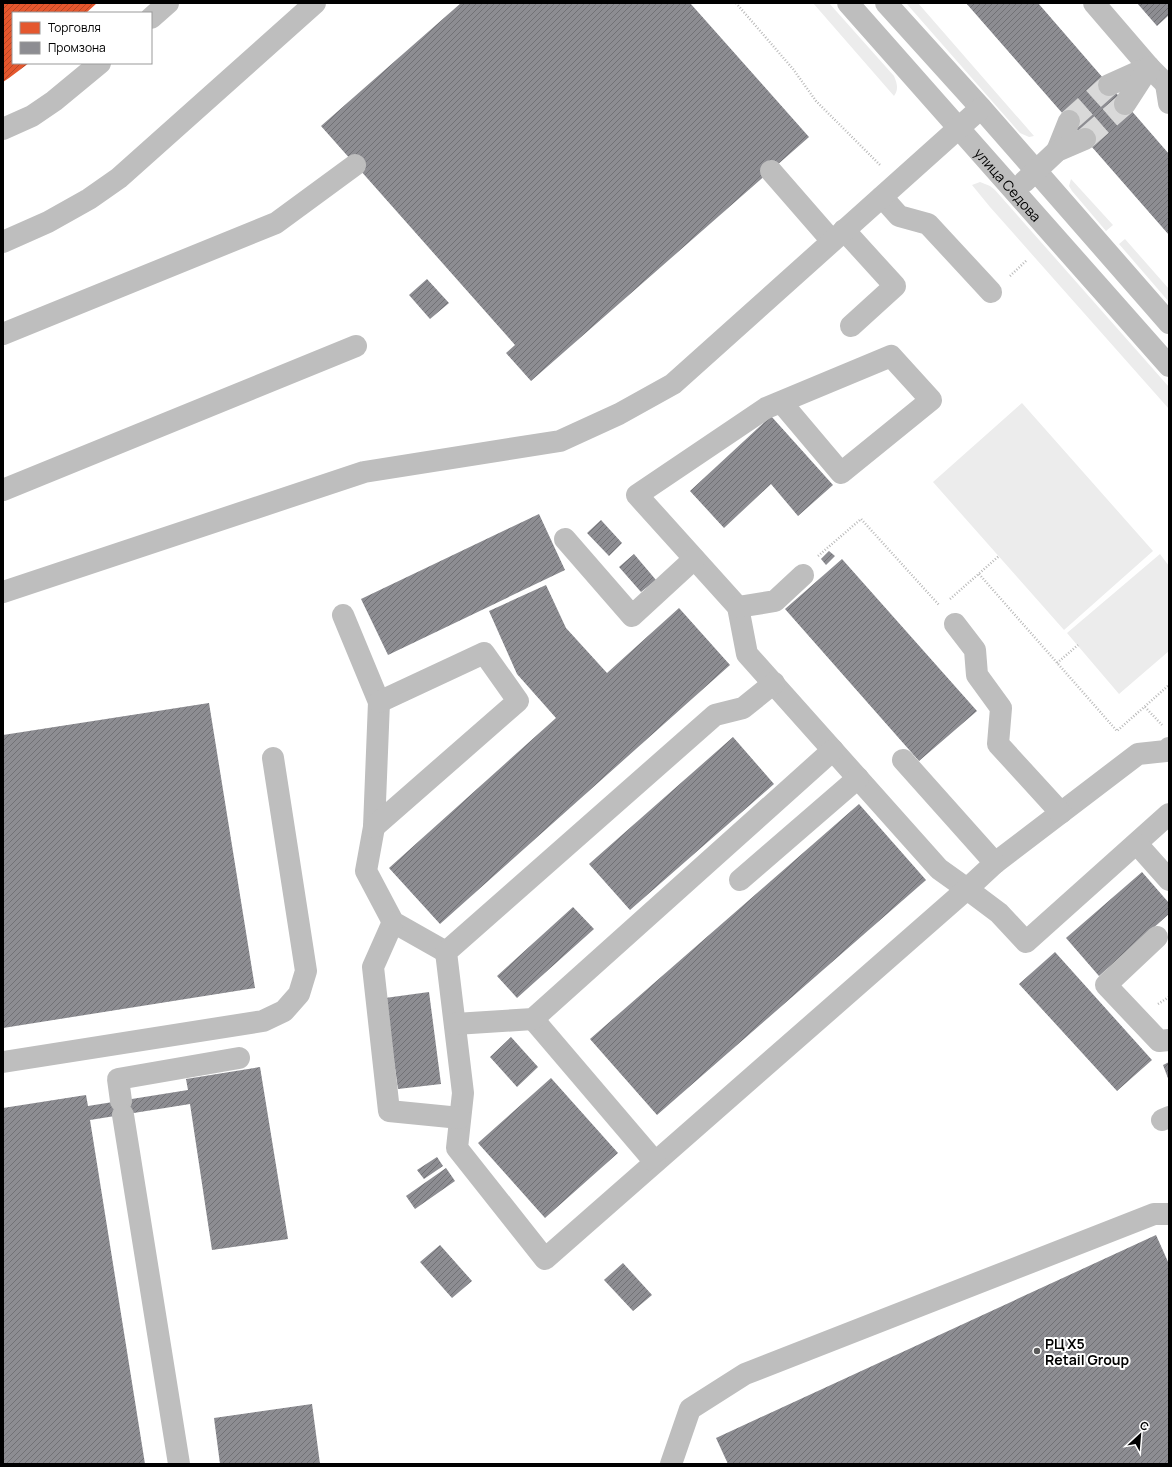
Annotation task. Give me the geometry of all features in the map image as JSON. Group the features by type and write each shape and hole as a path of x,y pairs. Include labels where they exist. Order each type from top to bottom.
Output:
{"street":[{"path":"152,17 168,3"},
{"path":"3,242 48,222 89,199 119,178 315,3"},
{"name":"улица Седова","path":"848,3 958,128 1015,190 1169,366"},
{"name":"улица Седова","path":"886,3 981,108 1169,323"},
{"path":"1094,3 1168,90"},
{"path":"6,121 32,116 54,101 99,64"},
{"path":"1109,85 1149,67"},
{"path":"1125,104 1149,67"},
{"path":"3,592 364,472 560,441 619,414 673,384 981,108"},
{"path":"1057,151 1069,121"},
{"path":"1015,190 1057,151 1085,139"},
{"path":"3,334 276,223 356,165"},
{"path":"771,171 838,236 895,286 851,326"},
{"path":"882,197 899,216 928,224 991,292"},
{"path":"3,490 356,346"},
{"path":"781,402 841,473 931,400 890,356 766,408 637,495 738,608 747,654 939,869 999,913 1026,942 1169,814"},
{"path":"565,539 632,616 694,560"},
{"path":"738,608 775,601 803,575"},
{"path":"343,615 379,702 374,827 366,871 393,922 446,952"},
{"path":"955,624 975,650 977,675 1001,708 998,744 1061,813"},
{"path":"374,827 518,701 484,653 379,702"},
{"path":"446,952 715,715 743,708 774,683"},
{"path":"455,1024 533,1019 834,750"},
{"path":"446,952 463,1093 456,1148 544,1259 995,863 1138,754 1168,751"},
{"path":"3,1062 263,1021 284,1011 299,994 306,971 273,758"},
{"path":"903,760 995,863"},
{"path":"740,880 858,778"},
{"path":"1136,844 1169,880"},
{"path":"393,922 373,967 389,1110 460,1118"},
{"path":"1157,937 1106,986 1159,1041 1169,1040"},
{"path":"533,1019 655,1162"},
{"path":"179,1464 118,1079 239,1058"},
{"path":"671,1464 690,1409 745,1374 1154,1214 1169,1214"}],"path":[{"path":"736,3 793,69 816,101 898,182"},
{"path":"803,575 807,566 861,519 955,624"},
{"path":"941,608 999,556"},
{"path":"979,574 1117,731 1169,685"},
{"path":"1057,663 1078,645"},
{"path":"1145,706 1164,727"}],"shaded area":[{"path":"813,3 829,3 894,76 897,91 894,96"},
{"path":"906,3 918,3 1034,136 1029,137 1020,133"},
{"path":"1071,179 1113,225 1106,231 1072,191 1069,186"},
{"path":"980,182 995,190 1169,387 1169,409 972,185"},
{"path":"1125,239 1169,289 1169,302 1119,244"},
{"path":"1022,403 1153,551 1064,630 933,482"},
{"path":"1160,554 1169,566 1169,651 1119,694 1067,633"}],"building: Торговля":[{"path":"3,3 97,3 87,12 12,12 12,64 28,64 3,82"}],"building: Промзона":[{"path":"461,3 690,3 809,137 531,381 506,353 515,345 321,126"},
{"path":"966,3 1038,3 1169,154 1169,235"},
{"path":"1137,3 1169,3 1169,15 1157,26"},
{"path":"427,279 449,303 430,319 409,295"},
{"path":"771,416 833,485 798,516 771,484 724,528 690,491"},
{"path":"539,514 565,570 388,655 361,599"},
{"path":"601,520 622,543 609,556 587,533"},
{"path":"829,551 835,556 826,565 821,559"},
{"path":"634,554 656,580 641,592 619,567"},
{"path":"842,559 977,711 919,761 785,609"},
{"path":"546,585 566,628 607,673 679,608 730,665 440,924 389,868 556,718 517,674 489,611"},
{"path":"209,703 255,988 3,1028 3,735"},
{"path":"733,737 774,784 630,910 589,864"},
{"path":"859,804 926,880 657,1115 590,1039"},
{"path":"1142,872 1169,903 1169,914 1099,976 1066,938"},
{"path":"573,907 594,929 517,998 497,976"},
{"path":"1055,952 1152,1060 1117,1091 1019,984"},
{"path":"429,992 441,1084 398,1089 385,998"},
{"path":"511,1037 538,1067 517,1087 490,1057"},
{"path":"1169,1062 1169,1081 1163,1065"},
{"path":"260,1067 288,1239 212,1250 190,1104 90,1120 145,1464 3,1464 3,1108 86,1095 88,1106 188,1090 186,1079"},
{"path":"551,1078 618,1153 545,1218 478,1143"},
{"path":"437,1157 443,1166 424,1179 417,1170"},
{"path":"446,1168 455,1181 415,1209 406,1196"},
{"name":"РЦ X5 Retail Group","path":"1156,1235 1169,1264 1169,1464 728,1464 716,1438"},
{"path":"440,1245 472,1281 452,1298 420,1262"},
{"path":"623,1263 652,1295 633,1311 604,1280"},
{"path":"312,1404 320,1464 220,1464 214,1418"}],"tunnel":[{"path":"1069,121 1109,85"},
{"path":"1085,139 1125,104"}],"place":[{"name":"РЦ X5 Retail Group","path":"1037,1351"}]}
